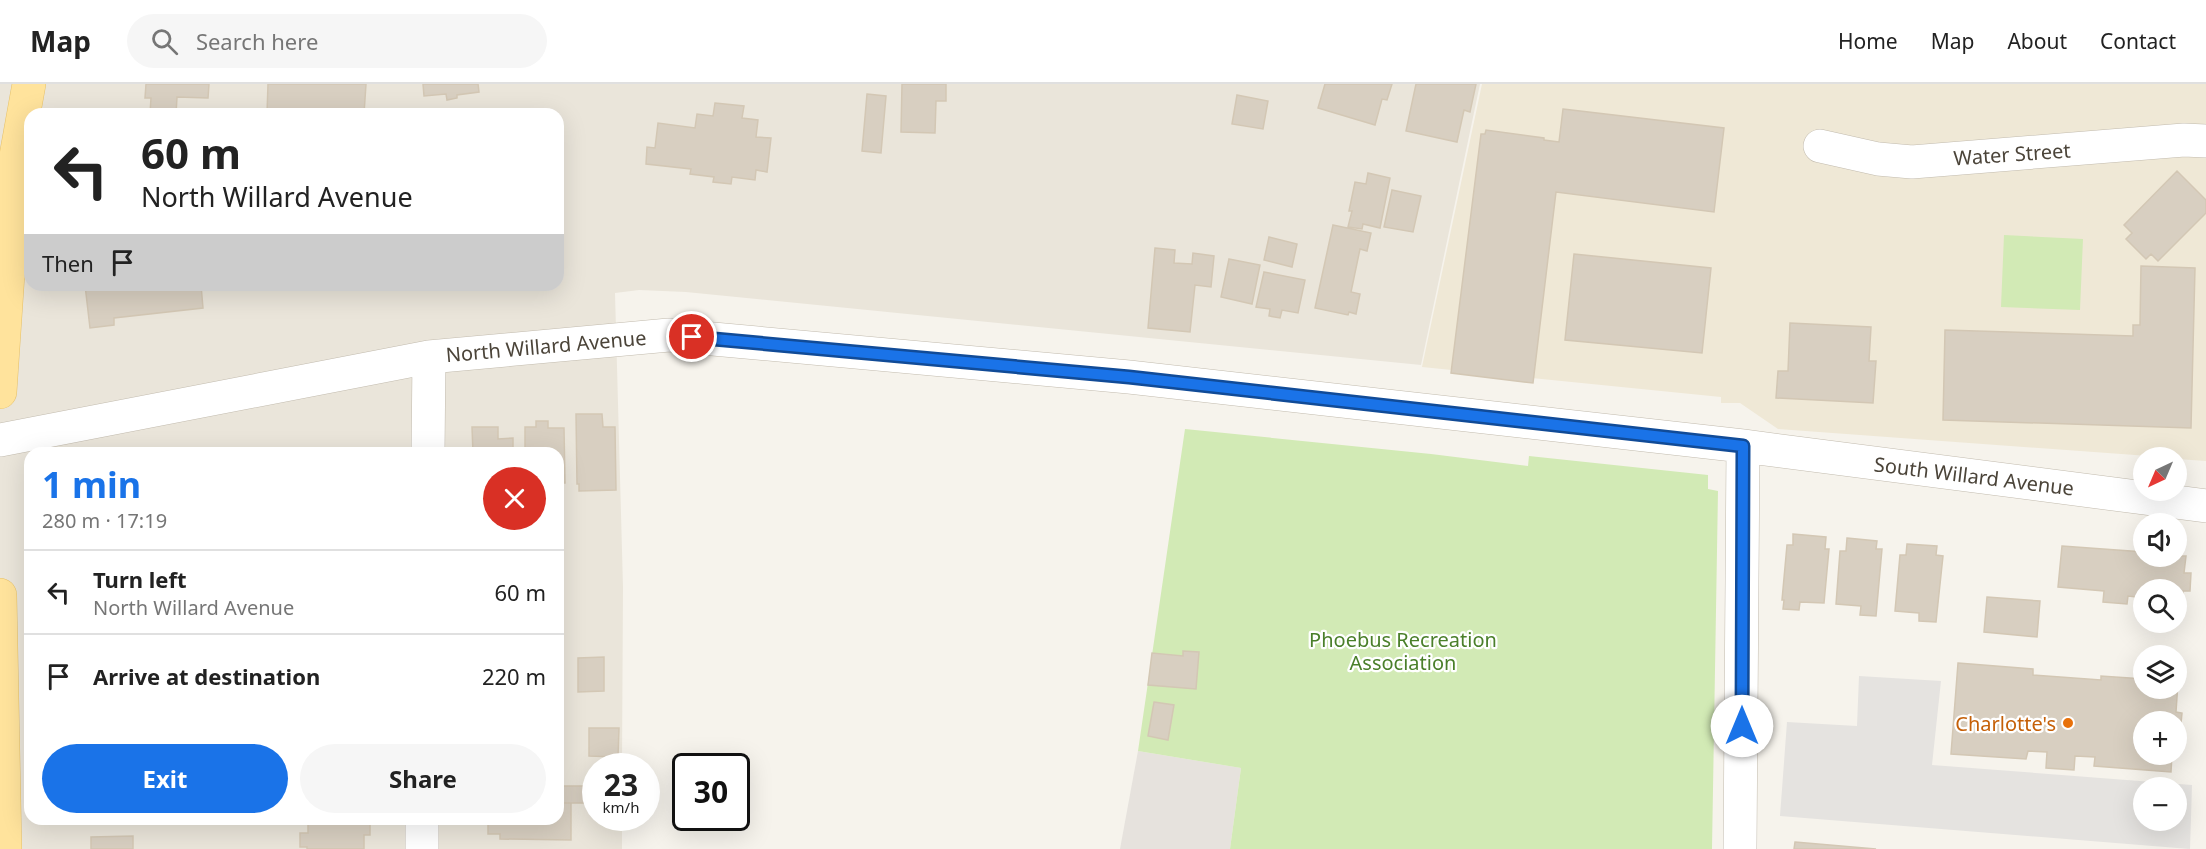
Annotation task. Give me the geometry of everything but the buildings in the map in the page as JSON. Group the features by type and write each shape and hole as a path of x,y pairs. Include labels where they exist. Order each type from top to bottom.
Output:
{"main road":[{"path":"25,108 29,84"},
{"path":"0,392 16,156 24,112"},
{"path":"0,595 5,849"}],"street":[{"name":"Water Street","path":"1820,146 1878,159 1912,162 2184,140 2206,141"},
{"name":"North Willard Avenue","path":"0,440 429,357 669,335 1129,377 1743,446"},
{"path":"428,447 429,357"},
{"path":"1740,849 1743,446"},
{"name":"South Willard Avenue","path":"1743,446 2206,506"},
{"path":"422,825 422,849"}],"shaded area":[{"path":"0,84 1480,84 1421,365 686,292 639,290 615,293 623,587 622,753 582,753 582,831 622,831 622,849 0,849"},
{"path":"1482,84 2206,84 2206,461 2187,460 2187,447 2133,447 2133,455 1778,429 1740,403 1721,403 1721,397 1422,367"},
{"path":"1859,676 1941,681 1932,765 2133,780 2133,831 2187,831 2187,785 2192,785 2190,849 1780,816 1787,722 1857,726"},
{"path":"1138,751 1241,768 1230,849 1120,849"}],"green space":[{"path":"2004,235 2083,239 2080,310 2001,307"},
{"name":"Phoebus Recreation Association","path":"1185,429 1528,466 1529,456 1708,475 1708,489 1718,491 1712,849 1230,849 1241,768 1138,751"}],"place":[{"name":"Charlotte's","path":"2068,723"}],"route":[{"path":"692,337 1129,377 1743,446 1742,726"}]}
